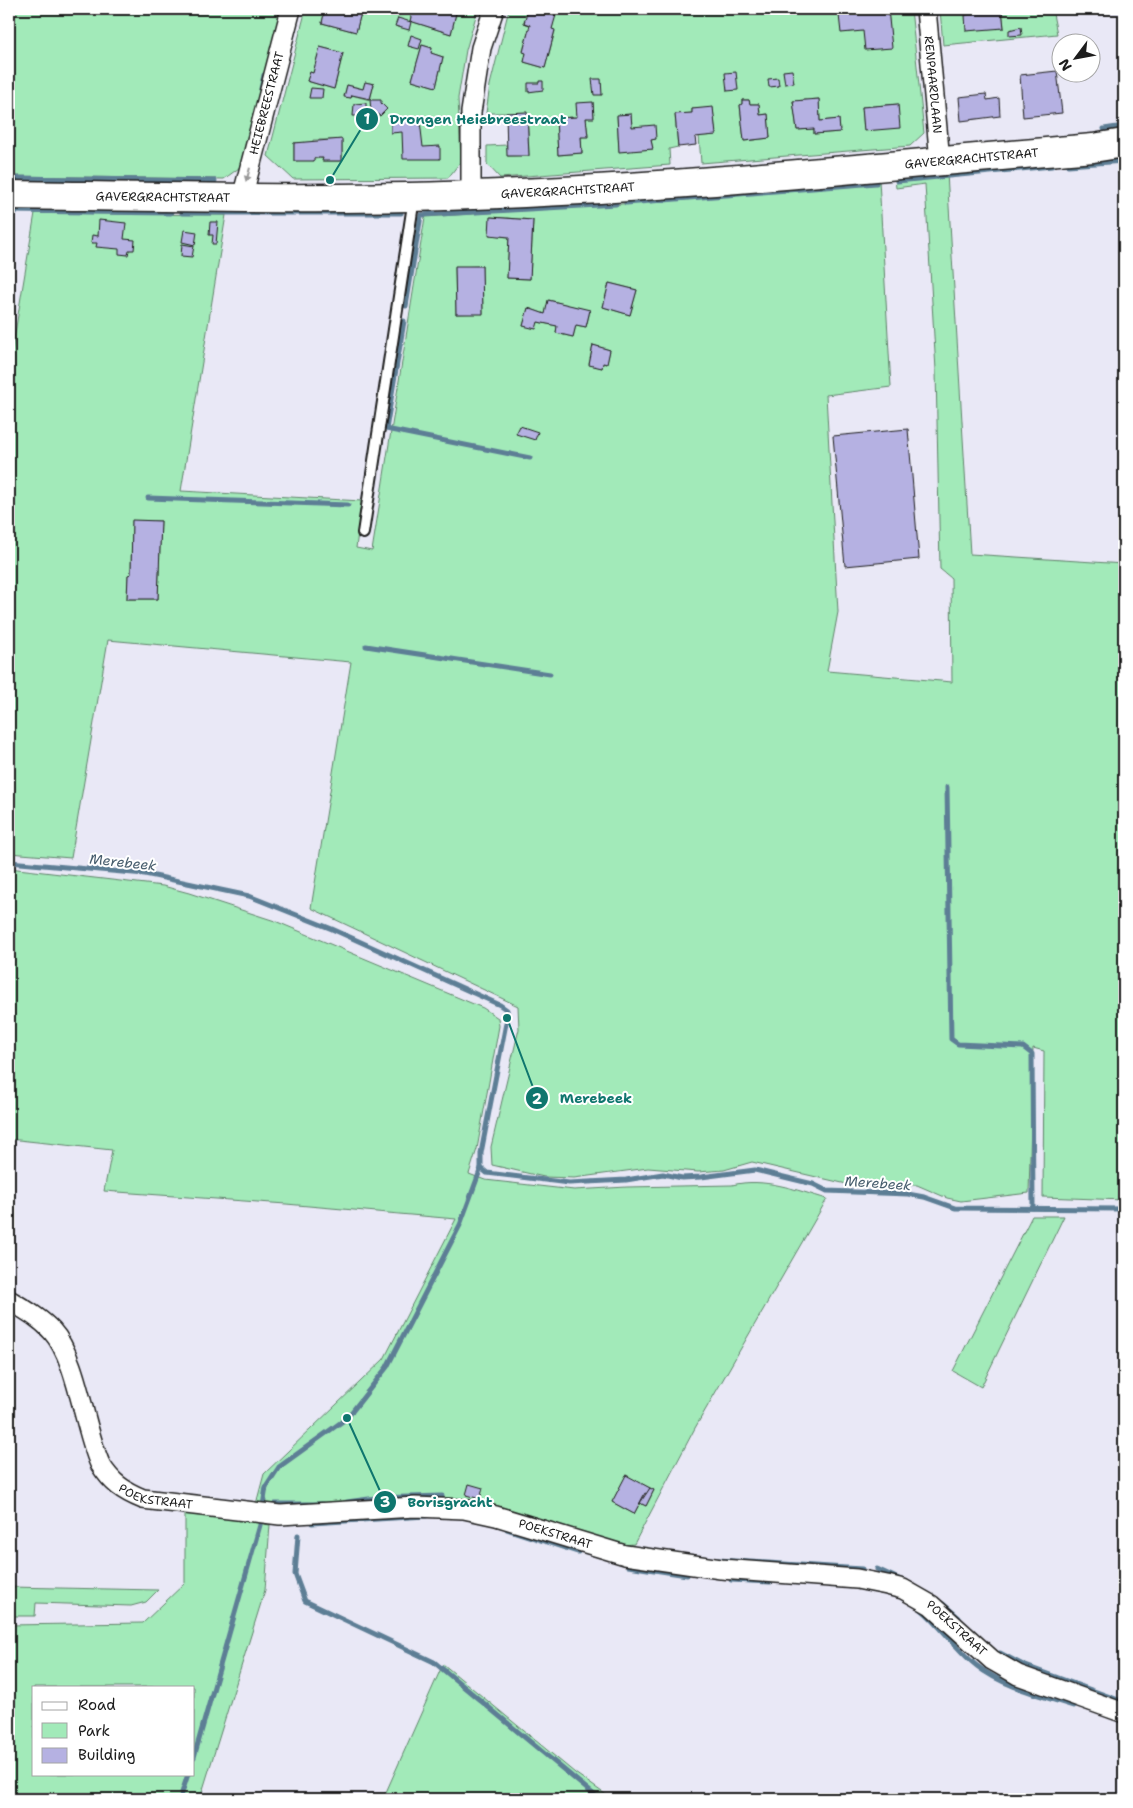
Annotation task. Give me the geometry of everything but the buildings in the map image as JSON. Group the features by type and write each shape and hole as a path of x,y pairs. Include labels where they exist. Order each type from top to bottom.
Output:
{"street":[{"name":"HEIEBREESTRAAT","path":"242,198 291,9"},
{"path":"471,195 471,112 481,48 494,9"},
{"name":"RENPAARDLAAN","path":"926,9 940,161"},
{"name":"GAVERGRACHTSTRAAT","path":"9,195 242,198 471,195 588,190 940,161 1124,143"},
{"name":"POEKSTRAAT","path":"9,1300 37,1317 53,1332 66,1350 94,1451 109,1479 122,1490 144,1499 280,1515 415,1507 464,1509 496,1516 625,1555 721,1569 857,1579 887,1584 931,1605 992,1660 1018,1675 1124,1713"}],"lane":[{"path":"363,533 414,196"}],"green space":[{"path":"9,9 285,9 263,95 239,168 224,179 9,176"},
{"path":"306,9 325,9 322,23 356,32 362,9 413,9 410,21 451,34 457,9 478,9 466,50 458,98 461,161 448,178 293,179 268,156","holes":["422,45 432,48 431,53 443,57 436,87 412,80","320,47 343,53 334,89 307,81 310,72 313,73","365,82 374,84 370,100 352,95 351,98 344,96 347,85 363,89","313,140 342,140 342,161 323,161 323,158 294,161 294,143 313,142"]},
{"path":"509,9 528,9 524,23 530,25 523,51 526,53 524,62 545,68 555,31 552,29 555,15 546,12 547,9 888,9 911,9 924,133 910,146 701,163 699,136 716,135 713,108 692,109 692,113 675,115 678,147 669,149 670,165 500,178 487,164 487,146 507,145 508,156 529,155 527,113 486,113 490,85","holes":["888,9 891,48 839,15","819,99 820,121 839,119 840,132 814,134 814,129 797,130 793,101","742,100 749,100 750,104 759,104 760,115 768,114 770,138 744,141 740,105","593,102 594,117 586,118 588,136 581,137 582,153 558,155 556,118 577,117","898,104 864,131 862,107","631,114 632,127 656,139 651,140 653,149 619,151 617,116"]},
{"path":"940,9 972,9 973,14 1004,28 1002,9 1052,9 1057,32 1050,32 1050,35 943,45"},
{"path":"947,173 970,554 1124,564 1124,1200 1043,1197 1044,1051 1033,1048 1029,1193 961,1201 947,1198 917,1185 851,1185 752,1162 724,1170 698,1172 648,1168 574,1178 544,1177 492,1165 491,1147 519,1029 518,1006 311,908 351,662 108,640 71,858 9,853 9,369 35,213 226,215 181,491 362,501 356,548 372,551 425,217 697,199 879,180 891,387 826,395 838,612 827,671 952,682 951,578 940,569 936,370 925,184 896,188 895,178","holes":["491,217 533,220 530,279 507,278 509,237 490,235","482,266 483,313 456,314 455,267","609,283 637,290 630,315 603,307","549,300 590,311 586,327 576,325 573,337 556,333 557,326 538,322 523,326 528,308 545,314","593,345 610,350 607,363 603,363 602,368 589,364","132,521 161,521 158,599 127,599 128,575 131,574"]},
{"path":"9,868 163,886 189,893 275,921 483,1008 498,1018 499,1026 477,1149 469,1174 485,1180 574,1190 756,1183 780,1186 827,1199 695,1428 634,1544 622,1545 536,1522 298,1509 256,1504 264,1474 384,1359 456,1219 104,1191 112,1150 9,1139","holes":["626,1476 654,1490 646,1506 640,1503 634,1514 612,1502"]},
{"path":"1032,1216 1064,1216 981,1387 953,1371"},
{"path":"185,1511 270,1525 265,1590 200,1799 9,1799 9,1625 143,1623 185,1583"},
{"path":"9,1587 158,1590 146,1602 131,1606 36,1603 35,1616 9,1616"},
{"path":"443,1664 575,1773 612,1799 383,1799"}],"waterway":[{"path":"261,89 264,75"},
{"path":"1104,129 1124,126"},
{"path":"1068,165 1124,161"},
{"path":"897,181 1052,166"},
{"path":"9,178 215,181"},
{"path":"626,203 876,183"},
{"path":"406,306 421,215 616,204"},
{"path":"9,211 171,213"},
{"path":"182,213 401,213"},
{"path":"404,321 386,429 530,458"},
{"path":"148,498 348,505"},
{"path":"366,646 550,674"},
{"path":"947,787 951,1039 958,1044 1023,1047 1032,1054 1033,1208"},
{"name":"Merebeek","path":"9,862 145,874 249,896 332,929 500,1005 507,1010 507,1018 481,1153 481,1168 487,1173 569,1183 626,1180 663,1174 682,1178 701,1177 755,1170 813,1184 827,1191 908,1194 924,1197 955,1208 1124,1209"},
{"path":"195,1753 260,1525 266,1487 279,1467 347,1418 387,1367 460,1225 481,1168"},
{"path":"347,1502 376,1498 442,1496"},
{"path":"275,1504 322,1504"},
{"path":"312,1523 426,1516"},
{"path":"507,1529 578,1552"},
{"path":"298,1535 295,1574 305,1601 434,1662 599,1799"},
{"path":"718,1560 862,1569"},
{"path":"628,1566 687,1575"},
{"path":"877,1569 903,1581"},
{"path":"731,1580 771,1582"},
{"path":"943,1604 959,1618"},
{"path":"921,1609 969,1660 987,1673 1023,1690 1073,1706"},
{"path":"1000,1653 1023,1665 1124,1702"},
{"path":"180,1799 187,1776"}],"place":[{"name":"Drongen Heiebreestraat","path":"330,180"},
{"name":"Merebeek","path":"507,1018"},
{"name":"Borisgracht","path":"347,1418"}]}
